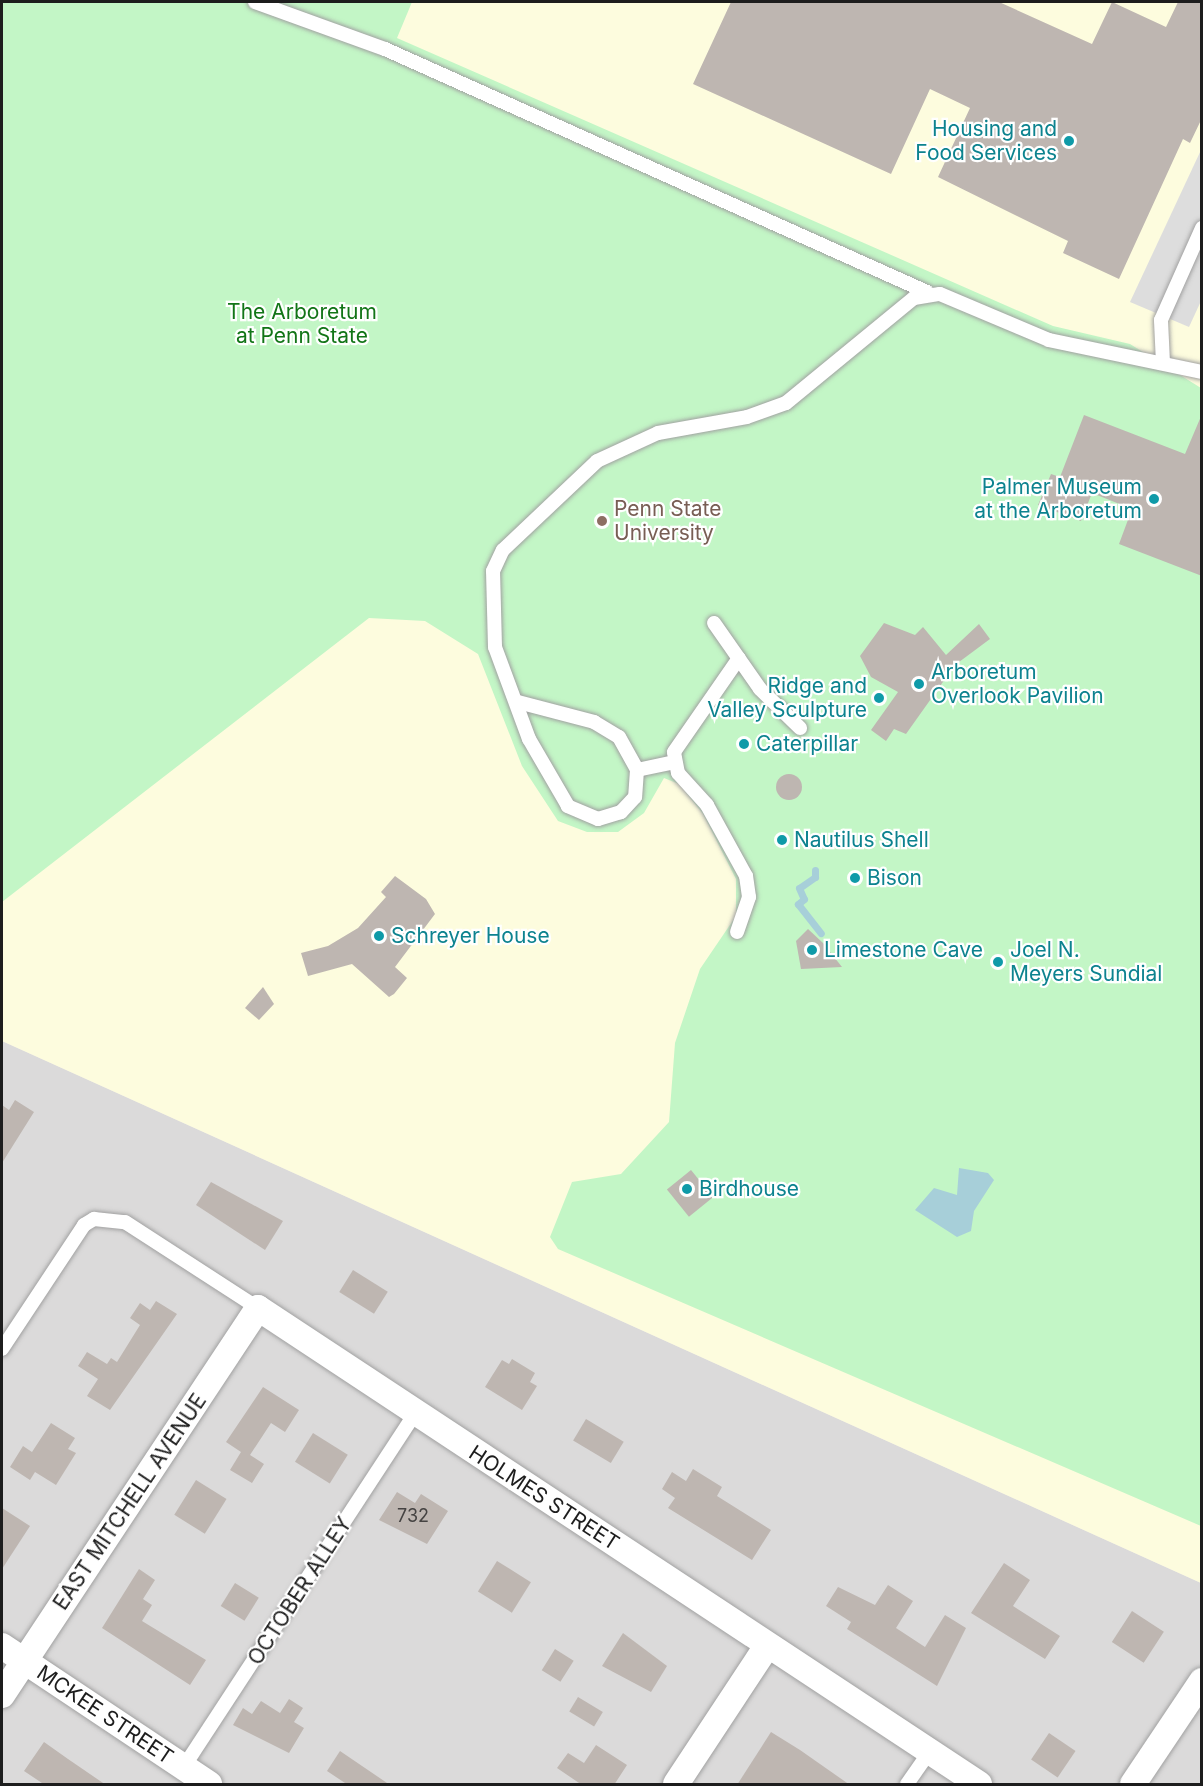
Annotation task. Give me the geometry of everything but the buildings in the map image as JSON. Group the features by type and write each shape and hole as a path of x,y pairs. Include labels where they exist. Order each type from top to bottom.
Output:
{"street":[{"name":"HOLMES STREET","path":"258,1308 979,1785"},
{"name":"EAST MITCHELL AVENUE","path":"2,1695 258,1308"},
{"name":"MCKEE STREET","path":"2,1646 209,1785"},
{"path":"676,1785 767,1646"},
{"path":"1132,1785 1202,1681"}],"lane":[{"path":"255,2 385,49 927,292 1049,340 1202,372"},
{"path":"1163,363 1161,320 1202,228"},
{"path":"518,702 594,722 619,737 637,770 634,797 621,812 598,819 568,806 529,739 518,702 495,646 491,600 492,571 527,522 597,461 636,441 747,417 786,403 927,292"},
{"path":"714,623 760,689 800,728"},
{"path":"737,932 749,897 746,876 711,813 674,762 677,741 739,658"},
{"path":"637,770 674,762"},
{"name":"HOLMES STREET","path":"2,1349 84,1225 108,1218 125,1222 258,1308"},
{"name":"OCTOBER ALLEY","path":"183,1768 415,1413"},
{"path":"907,1785 929,1752"}],"shaded area":[{"name":"The Arboretum at Penn State","path":"2,2 1201,2 1201,1583 2,1041"},
{"path":"1201,150 1201,301 1189,327 1130,302"},
{"path":"2,1041 1201,1583 1201,1784 2,1784"}],"green space":[{"name":"The Arboretum at Penn State","path":"2,2 412,2 397,38 1053,326 1130,344 1201,388 1201,1526 558,1249 550,1237 572,1182 621,1174 669,1122 675,1043 700,969 736,916 736,879 703,814 679,784 664,778 644,813 618,832 587,832 558,821 522,766 478,654 425,621 369,618 2,902"}],"water":[{"path":"959,1168 988,1173 994,1180 974,1211 971,1231 957,1237 915,1210 934,1188 957,1195"}],"waterway":[{"path":"815,870 815,877 799,888 804,899 798,904 821,933"}],"place":[{"name":"Housing and Food Services","path":"1069,141"},
{"name":"Palmer Museum at the Arboretum","path":"1154,499"},
{"name":"Penn State University","path":"602,521"},
{"name":"Arboretum Overlook Pavilion","path":"919,684"},
{"name":"Ridge and Valley Sculpture","path":"879,698"},
{"name":"Caterpillar","path":"744,744"},
{"name":"Nautilus Shell","path":"782,840"},
{"name":"Bison","path":"855,878"},
{"name":"Schreyer House","path":"379,936"},
{"name":"Limestone Cave","path":"812,950"},
{"name":"Joel N. Meyers Sundial","path":"998,962"},
{"name":"Birdhouse","path":"687,1189"}]}
